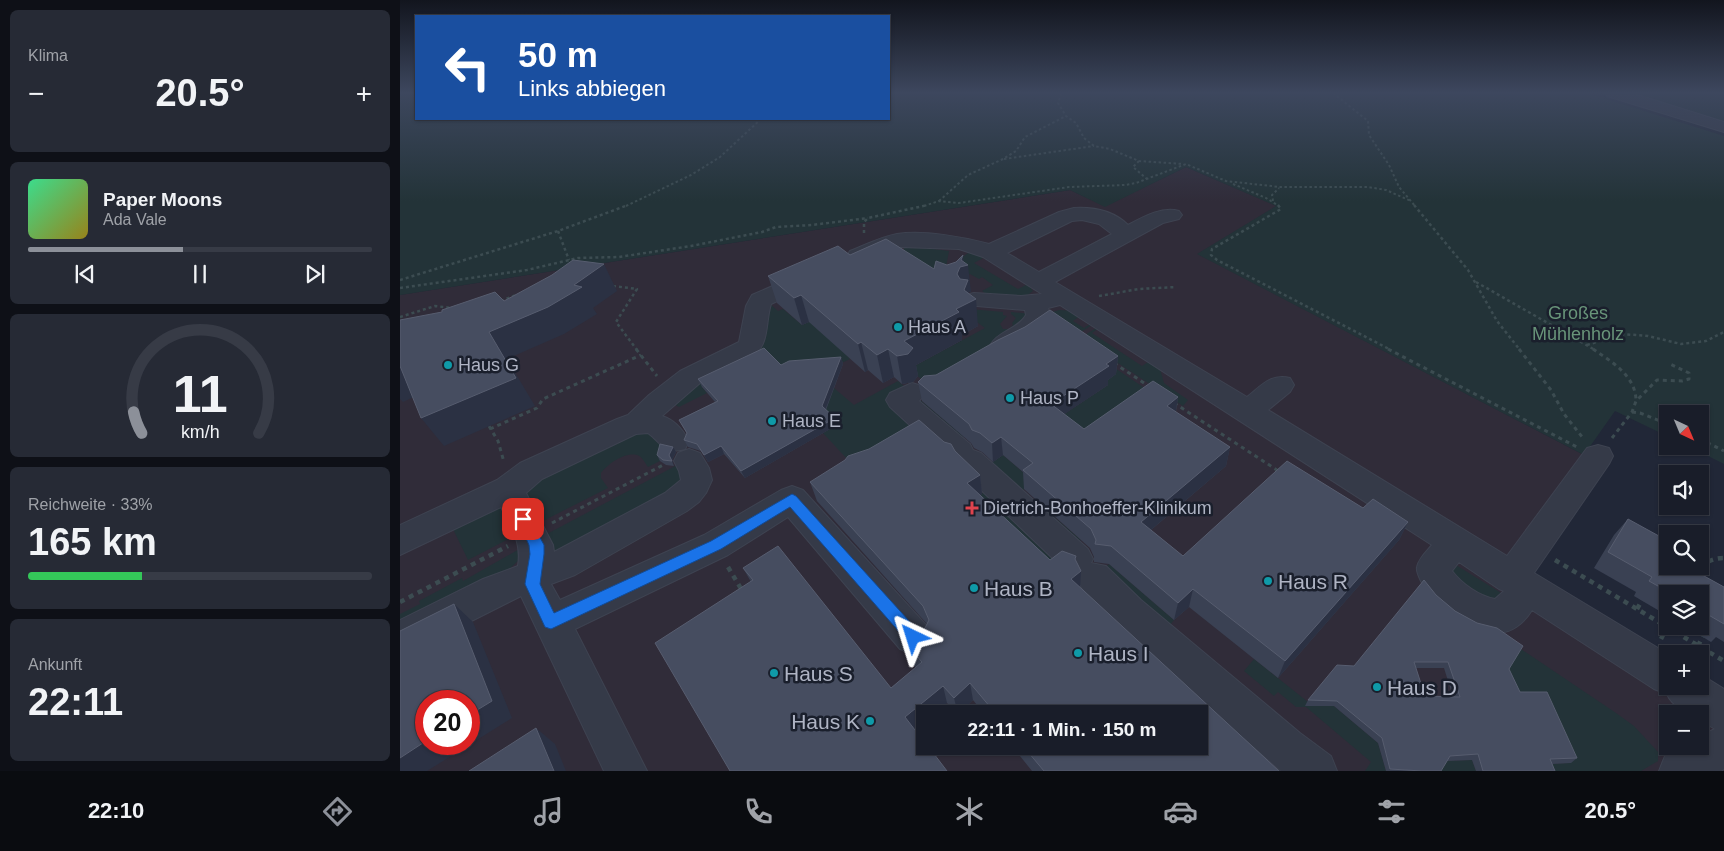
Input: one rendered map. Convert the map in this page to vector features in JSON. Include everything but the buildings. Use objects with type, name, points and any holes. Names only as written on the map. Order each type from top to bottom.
[{"type":"street","points":[[952,266],[954,258],[959,252],[983,249],[1075,214],[1098,216],[1121,229],[1124,236]]},
{"type":"street","points":[[1036,292],[1124,236],[1156,219],[1172,214]]},
{"type":"street","points":[[639,422],[659,402],[690,377],[751,345],[758,306],[761,300],[833,267],[897,241],[960,244],[983,249],[1036,292],[1038,313],[1036,319],[1026,330],[1010,341],[984,353]]},
{"type":"street","points":[[974,300],[1036,292],[1071,300],[1659,670]]},
{"type":"street","points":[[925,385],[900,400],[964,456],[1085,568],[1135,619],[1285,748],[1316,771]]},
{"type":"street","points":[[1248,411],[1280,385]]},
{"type":"street","points":[[400,540],[508,489],[531,471],[639,422],[658,424],[665,430],[697,472],[698,478],[695,485],[676,502],[563,564],[534,574],[452,611],[400,639]]},
{"type":"street","points":[[901,436],[925,422]]},
{"type":"street","points":[[1455,542],[1434,568],[1434,575],[1440,584],[1470,606],[1492,616],[1504,614],[1518,601],[1518,582],[1533,547],[1598,456]]},
{"type":"street","points":[[508,489],[536,545],[537,554],[533,584],[626,771]]},
{"type":"street","points":[[551,622],[716,545],[803,492],[913,637]]},
{"type":"street","points":[[1697,695],[1724,712]]},
{"type":"street","points":[[1680,771],[1724,746]]},
{"type":"path","points":[[400,280],[558,231],[622,208],[691,175],[720,157],[750,129]]},
{"type":"path","points":[[939,201],[968,175],[1016,151],[1025,137],[1041,129]]},
{"type":"path","points":[[1079,129],[1084,138],[1094,146]]},
{"type":"path","points":[[1369,129],[1369,135],[1389,165],[1399,187],[1468,270],[1497,321],[1551,390],[1564,414],[1598,456]]},
{"type":"path","points":[[1003,159],[1028,157],[1094,146],[1110,149],[1139,161],[1186,164],[1280,205],[1281,209],[1212,249],[1211,255],[1243,274],[1598,456]]},
{"type":"path","points":[[1139,161],[1133,167],[1147,179]]},
{"type":"path","points":[[400,288],[526,270],[569,260],[619,257],[691,246],[762,232],[776,227],[812,225],[868,218],[939,201],[959,203],[1069,187],[1125,185],[1186,164]]},
{"type":"path","points":[[1226,181],[1280,187],[1353,186],[1386,190],[1411,201]]},
{"type":"path","points":[[1273,202],[1272,195],[1280,187]]},
{"type":"path","points":[[1386,190],[1399,187]]},
{"type":"path","points":[[864,222],[868,218]]},
{"type":"path","points":[[558,231],[569,260]]},
{"type":"path","points":[[1475,281],[1587,345],[1612,362],[1628,377],[1636,390],[1636,401],[1632,412],[1598,456]]},
{"type":"path","points":[[606,286],[637,289],[634,298],[620,312],[616,322],[661,382]]},
{"type":"path","points":[[1071,300],[1139,289],[1176,287]]},
{"type":"path","points":[[500,302],[523,292]]},
{"type":"path","points":[[400,317],[435,306],[457,310]]},
{"type":"path","points":[[400,321],[405,321]]},
{"type":"path","points":[[1587,345],[1622,334],[1648,336],[1681,344],[1706,341],[1724,332]]},
{"type":"path","points":[[508,489],[508,478],[498,441],[490,428],[537,408],[543,399],[641,355]]},
{"type":"path","points":[[1106,359],[1155,391]]},
{"type":"path","points":[[1636,401],[1657,380],[1682,381],[1688,379],[1689,373],[1670,364]]},
{"type":"path","points":[[1171,402],[1277,471],[1285,473]]},
{"type":"path","points":[[1632,412],[1640,412],[1659,420]]},
{"type":"path","points":[[1709,444],[1724,451]]},
{"type":"path","points":[[1533,547],[1659,622]]},
{"type":"path","points":[[1690,584],[1701,564],[1715,558],[1724,558]]},
{"type":"path","points":[[1637,609],[1645,594]]},
{"type":"path","points":[[1681,635],[1696,645]]},
{"type":"path","points":[[1709,653],[1723,662]]},
{"type":"shaded area","name":"Dietrich-Bonhoeffer-Klinikum","points":[[1186,167],[1277,206],[1198,254],[1584,455],[1503,561],[1659,679],[1659,695],[1709,695],[1724,698],[1724,771],[400,771],[400,295],[1070,190],[1105,206]]},
{"type":"green space","name":"Großes Mühlenholz","points":[[400,129],[1702,129],[1724,136],[1724,464],[1706,455],[1709,455],[1709,405],[1659,405],[1659,432],[1615,411],[1584,455],[1197,254],[1276,206],[1186,167],[1105,207],[1070,190],[400,295]]},
{"type":"green space","points":[[904,245],[949,251],[943,283],[904,250]]},
{"type":"green space","points":[[968,253],[985,257],[974,263],[1018,289],[1028,284],[1033,291],[1025,297],[989,296],[982,291],[993,285],[982,277],[979,279],[970,274],[964,277],[960,259]]},
{"type":"green space","points":[[768,302],[778,311],[783,309],[802,325],[815,319],[850,359],[819,374],[702,387],[707,393],[679,407],[670,402],[696,382],[753,353]]},
{"type":"green space","points":[[954,305],[970,309],[1003,312],[1003,315],[1007,316],[1000,324],[1003,329],[1009,329],[1013,325],[1012,323],[1016,318],[1011,312],[1033,314],[939,394],[909,369],[985,328]]},
{"type":"green space","points":[[1059,310],[1077,311],[1083,314],[1073,321],[1084,328],[1095,321],[1097,322],[1076,335],[1046,314]]},
{"type":"green space","points":[[1101,325],[1092,333],[1142,366],[1154,358],[1159,365],[1164,383],[1188,400],[1183,406],[1080,338]]},
{"type":"green space","points":[[1106,362],[1146,389],[1083,447],[1051,423],[1108,385]]},
{"type":"green space","points":[[898,381],[964,437],[948,447],[848,460],[823,433],[837,425],[818,407],[829,400],[834,388],[854,405]]},
{"type":"green space","points":[[623,434],[649,434],[672,455],[648,467],[642,458],[637,455],[622,457],[601,473],[601,478],[608,488],[539,523],[523,495],[536,477]]},
{"type":"green space","points":[[1003,455],[1034,482],[1023,490],[1081,540],[1042,571],[970,502],[987,490],[971,476]]},
{"type":"green space","points":[[681,463],[686,485],[568,556],[553,552],[545,535]]},
{"type":"green space","points":[[499,503],[518,534],[468,560],[453,529],[400,555],[400,546]]},
{"type":"green space","points":[[523,547],[520,559],[505,573],[400,629],[400,614],[420,604],[419,601],[462,578],[463,581]]},
{"type":"green space","points":[[1451,562],[1506,596],[1487,609],[1446,565]]},
{"type":"green space","points":[[1109,564],[1174,620],[1170,625],[1101,572]]},
{"type":"green space","points":[[1466,612],[1634,726],[1658,752],[1658,761],[1641,771],[1547,771],[1544,764],[1571,763],[1515,698]]},
{"type":"green space","points":[[1254,659],[1313,706],[1328,701],[1378,743],[1386,771],[1365,771],[1371,762],[1306,707],[1296,707],[1278,692],[1274,696],[1244,671]]},
{"type":"green space","points":[[1472,760],[1476,771],[1439,771],[1445,761]]},
{"type":"place","name":"Haus A","points":[[898,327]]},
{"type":"place","name":"Haus G","points":[[448,365]]},
{"type":"place","name":"Haus P","points":[[1010,398]]},
{"type":"place","name":"Haus E","points":[[772,421]]},
{"type":"place","name":"Dietrich-Bonhoeffer-Klinikum","points":[[972,508]]},
{"type":"place","name":"Haus R","points":[[1268,581]]},
{"type":"place","name":"Haus B","points":[[974,588]]},
{"type":"place","name":"Haus I","points":[[1078,653]]},
{"type":"place","name":"Haus S","points":[[774,673]]},
{"type":"place","name":"Haus D","points":[[1377,687]]},
{"type":"place","name":"Haus K","points":[[870,721]]},
{"type":"route","points":[[523,519],[536,545],[537,554],[533,584],[551,622],[716,545],[792,499],[913,637]]}]
